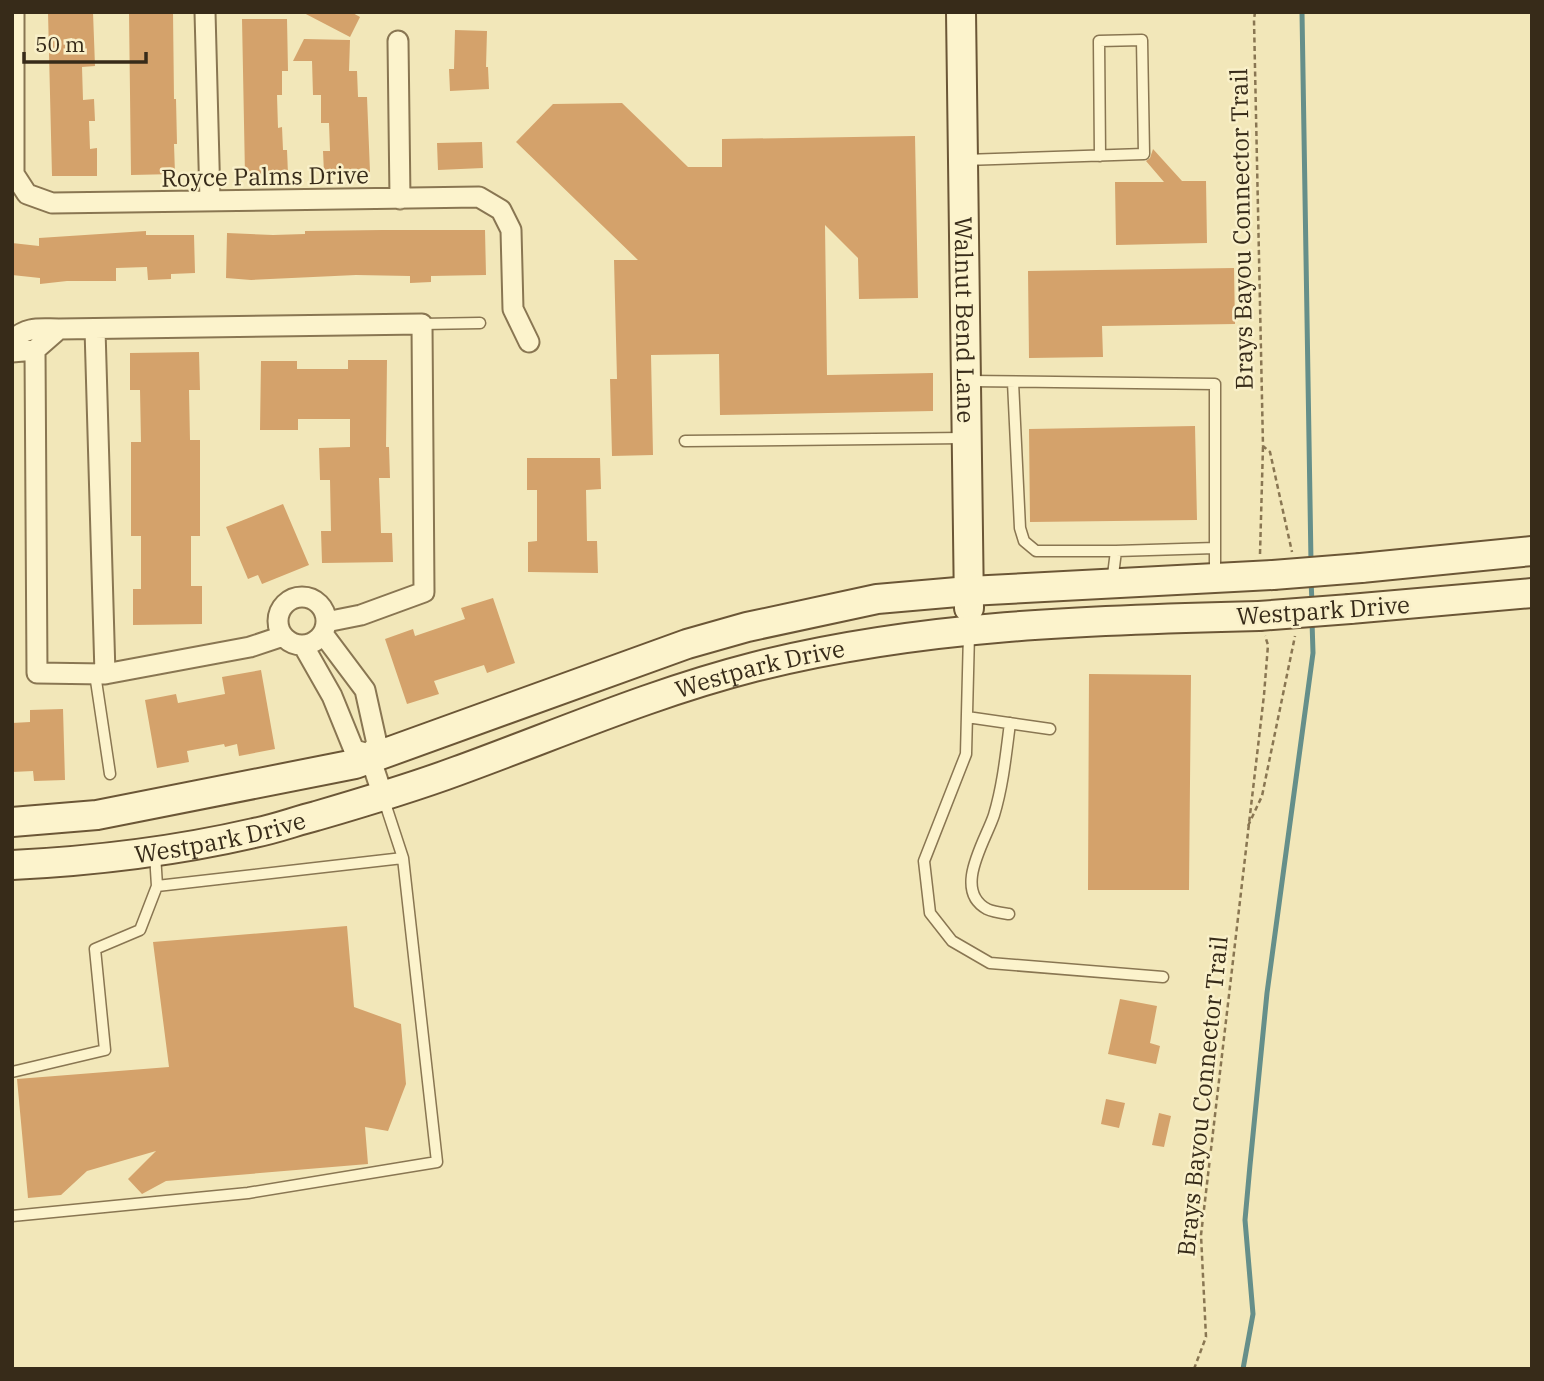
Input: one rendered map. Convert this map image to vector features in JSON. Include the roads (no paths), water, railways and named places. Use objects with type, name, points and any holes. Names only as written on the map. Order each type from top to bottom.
[{"type":"main road","name":"Walnut Bend Lane","points":[[961,12],[969,629]]},
{"type":"main road","name":"Westpark Drive","points":[[12,822],[97,815],[240,788],[370,757],[687,644],[747,627],[877,599],[969,590],[1215,578],[1275,569],[1361,568],[1532,551]]},
{"type":"main road","name":"Westpark Drive","points":[[12,865],[155,851],[256,833],[458,771],[670,690],[757,666],[881,642],[969,629],[1054,622],[1259,616],[1532,593]]},
{"type":"main road","points":[[747,627],[757,666]]},
{"type":"main road","points":[[561,689],[575,725]]},
{"type":"main road","points":[[97,815],[124,825],[155,851]]},
{"type":"street","name":"Royce Palms Drive","points":[[14,12],[14,174],[27,194],[52,203],[479,197],[501,210],[511,230],[513,309],[530,342]]},
{"type":"street","points":[[205,12],[210,201]]},
{"type":"street","points":[[398,41],[400,198]]},
{"type":"street","points":[[12,340],[22,331],[59,329],[422,324],[424,592],[325,628],[318,640],[303,645],[283,636],[279,629],[279,614],[288,600],[305,596],[320,604],[324,610],[325,628],[365,690],[377,744],[370,757],[383,796]]},
{"type":"street","points":[[12,352],[35,350],[59,329]]},
{"type":"street","points":[[95,329],[100,674]]},
{"type":"street","points":[[35,350],[37,673],[100,674],[250,647],[283,636]]},
{"type":"street","points":[[303,645],[332,696],[354,750],[370,757]]},
{"type":"lane","points":[[963,160],[1144,155],[1143,40],[1099,41],[1101,156]]},
{"type":"lane","points":[[422,324],[480,323]]},
{"type":"lane","points":[[967,381],[1214,384],[1215,578]]},
{"type":"lane","points":[[1013,382],[1020,528],[1024,541],[1036,551],[1215,548]]},
{"type":"lane","points":[[685,441],[968,438]]},
{"type":"lane","points":[[1112,583],[1115,551]]},
{"type":"lane","points":[[969,629],[966,754],[924,861],[930,913],[952,941],[990,963],[1163,976]]},
{"type":"lane","points":[[100,674],[110,775]]},
{"type":"lane","points":[[967,717],[1050,729]]},
{"type":"lane","points":[[1009,915],[987,909],[976,896],[972,885],[973,868],[993,816],[1003,776],[1010,723]]},
{"type":"lane","points":[[12,1216],[248,1193],[437,1162],[403,858],[383,796]]},
{"type":"lane","points":[[12,1072],[104,1050],[95,949],[140,930],[157,886],[155,851]]},
{"type":"lane","points":[[157,886],[403,858]]},
{"type":"waterway","points":[[1302,12],[1311,562]]},
{"type":"waterway","points":[[1311,579],[1312,604]]},
{"type":"waterway","points":[[1243,1369],[1253,1314],[1245,1220],[1250,1165],[1267,993],[1313,653],[1312,621]]}]
